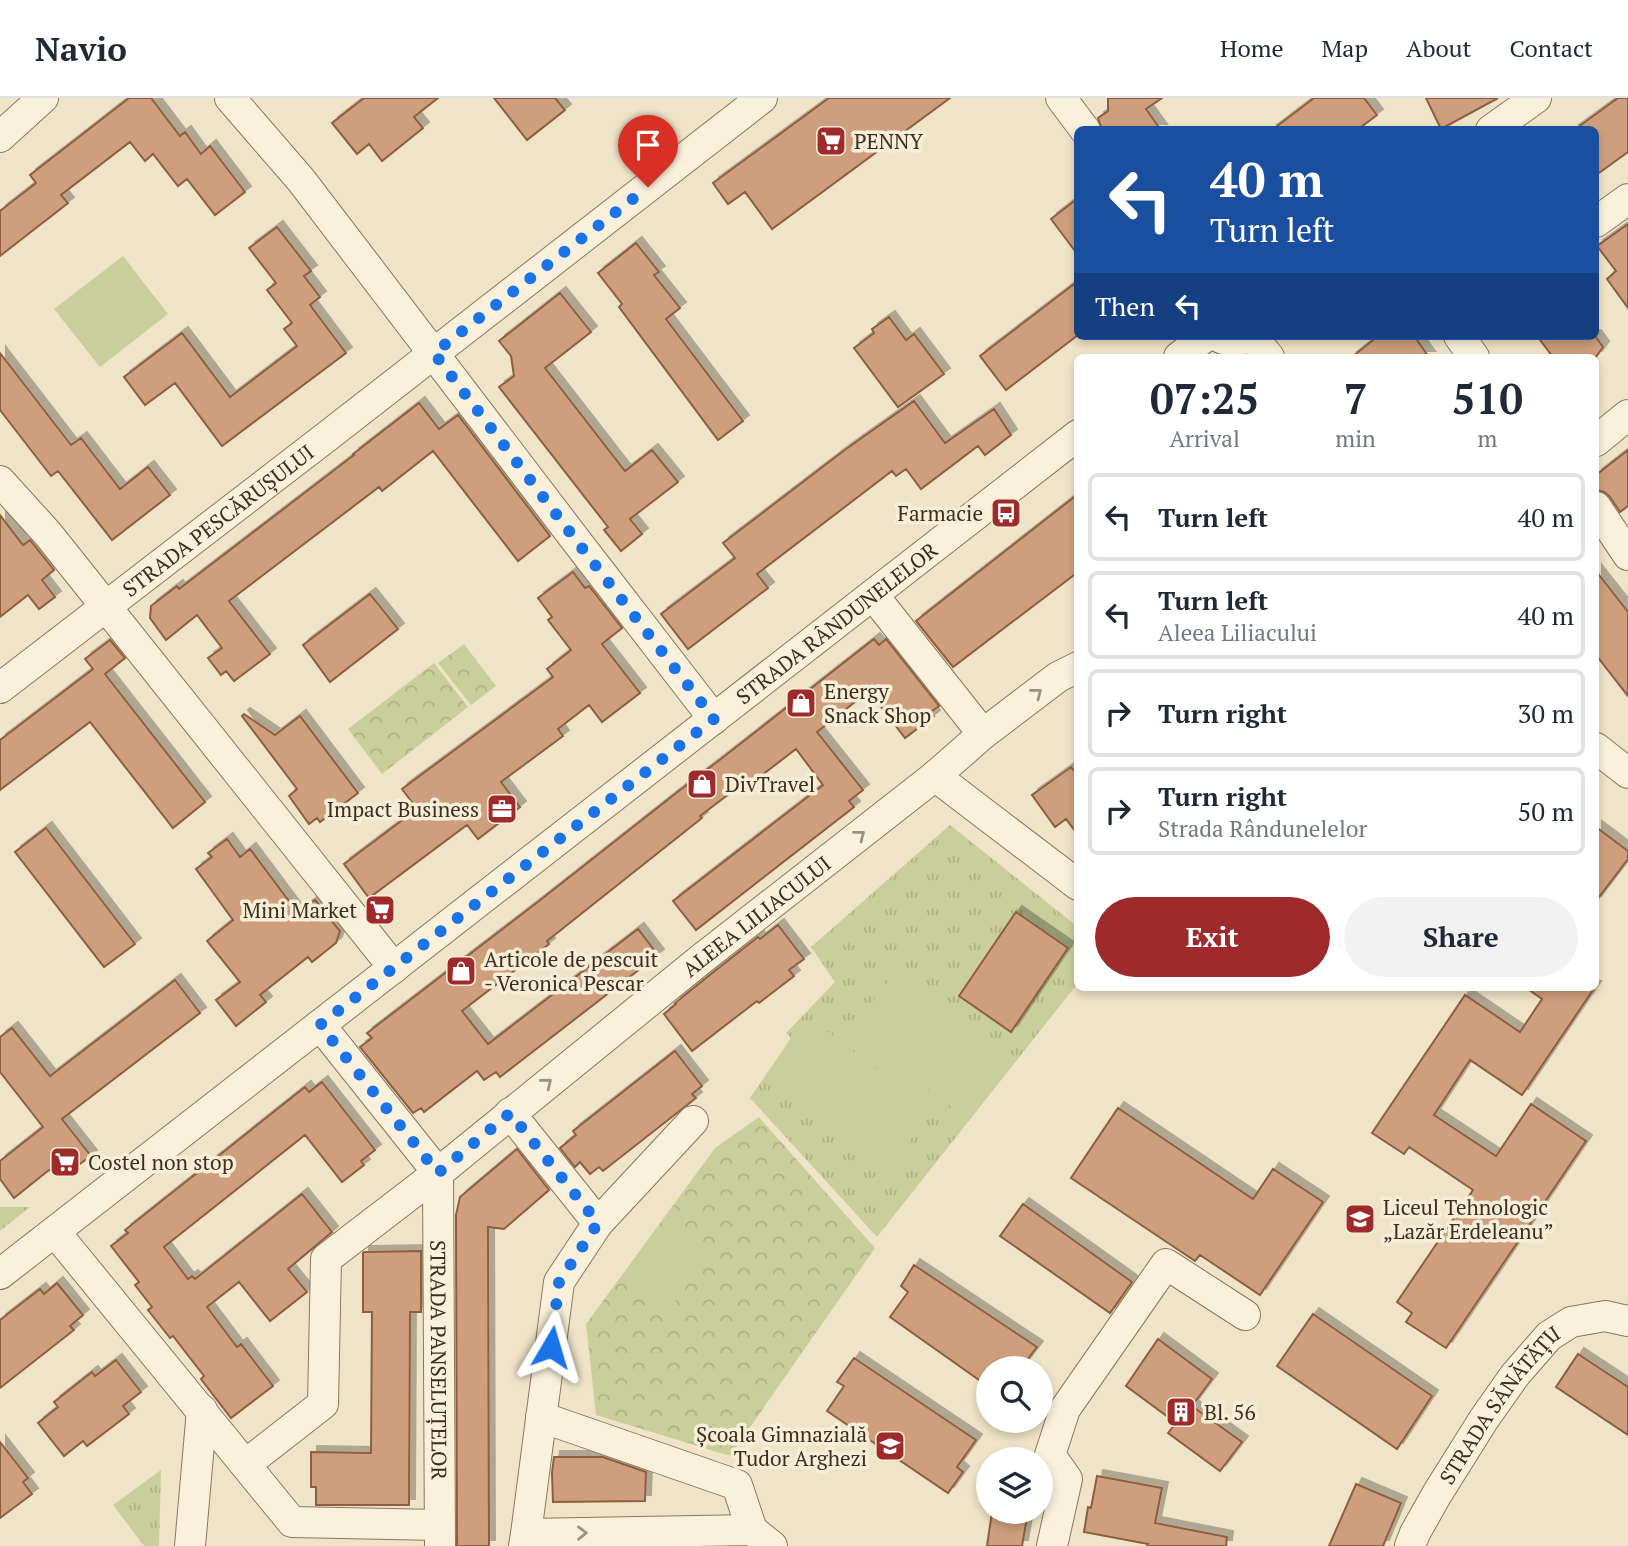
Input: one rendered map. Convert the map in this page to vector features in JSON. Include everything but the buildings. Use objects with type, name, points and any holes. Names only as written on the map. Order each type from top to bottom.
[{"type":"street","points":[[0,137],[43,98]]},
{"type":"street","points":[[230,98],[301,180],[714,719]]},
{"type":"street","name":"STRADA PESCĂRUȘULUI","points":[[0,688],[762,98]]},
{"type":"street","points":[[1061,98],[1082,126]]},
{"type":"street","points":[[1496,126],[1535,98]]},
{"type":"street","points":[[1599,220],[1628,199]]},
{"type":"street","points":[[1183,354],[1201,340]]},
{"type":"street","points":[[1254,340],[1266,354]]},
{"type":"street","points":[[1599,439],[1628,415]]},
{"type":"street","name":"STRADA RÂNDUNELELOR","points":[[0,1275],[1074,438]]},
{"type":"street","points":[[0,481],[48,534],[394,968]]},
{"type":"street","points":[[1599,512],[1628,555]]},
{"type":"street","points":[[873,595],[983,734]]},
{"type":"street","name":"ALEEA LILIACULUI","points":[[246,1464],[323,1405],[326,1259],[438,1173],[700,960],[935,776],[983,734],[1058,677],[1074,669]]},
{"type":"street","points":[[1599,750],[1628,773]]},
{"type":"street","points":[[935,776],[1074,882]]},
{"type":"street","points":[[320,1025],[438,1173]]},
{"type":"street","points":[[510,1113],[598,1223]]},
{"type":"street","points":[[541,1417],[737,1485],[762,1538],[525,1540],[541,1417],[559,1282],[598,1223],[693,1121]]},
{"type":"street","name":"STRADA PANSELUȚELOR","points":[[438,1173],[439,1536]]},
{"type":"street","points":[[55,1231],[292,1522],[439,1536]]},
{"type":"street","points":[[1052,1546],[1067,1479],[1050,1455],[1065,1409],[1166,1264],[1245,1315]]},
{"type":"street","name":"STRADA SĂNĂTĂȚII","points":[[1410,1546],[1437,1494],[1484,1419],[1515,1375],[1549,1336],[1571,1321],[1605,1316],[1628,1321]]},
{"type":"street","points":[[190,1546],[202,1410]]},
{"type":"green space","points":[[123,256],[168,314],[100,367],[54,309]]},
{"type":"green space","points":[[464,644],[496,686],[471,705],[438,663]]},
{"type":"green space","points":[[434,663],[468,707],[382,774],[348,729]]},
{"type":"green space","points":[[950,825],[1074,924],[1074,988],[877,1237],[750,1098],[791,1038],[786,1033],[835,982],[811,947]]},
{"type":"green space","points":[[897,970],[1012,1059],[966,1118],[851,1030]]},
{"type":"green space","points":[[812,1020],[932,1112],[885,1173],[765,1081]]},
{"type":"green space","points":[[759,1117],[875,1248],[730,1456],[596,1415],[586,1324],[715,1148]]},
{"type":"green space","points":[[0,1207],[30,1207],[0,1231]]},
{"type":"green space","points":[[670,1216],[714,1249],[667,1313],[622,1280]]},
{"type":"green space","points":[[161,1470],[159,1546],[144,1546],[113,1505]]},
{"type":"place","name":"PENNY","points":[[831,141]]},
{"type":"place","name":"Farmacie","points":[[1006,513]]},
{"type":"place","name":"Energy Snack Shop","points":[[801,703]]},
{"type":"place","name":"DivTravel","points":[[702,784]]},
{"type":"place","name":"Impact Business","points":[[502,809]]},
{"type":"place","name":"Mini Market","points":[[380,910]]},
{"type":"place","name":"Articole de pescuit - Veronica Pescar","points":[[461,971]]},
{"type":"place","name":"Costel non stop","points":[[65,1162]]},
{"type":"place","name":"Liceul Tehnologic „Lazăr Erdeleanu”","points":[[1360,1219]]},
{"type":"place","name":"Bl. 56","points":[[1181,1412]]},
{"type":"place","name":"Școala Gimnazială Tudor Arghezi","points":[[890,1446]]},
{"type":"route","points":[[551,1347],[559,1282],[598,1223],[510,1113],[438,1173],[320,1025],[714,719],[434,353],[648,187]]}]
